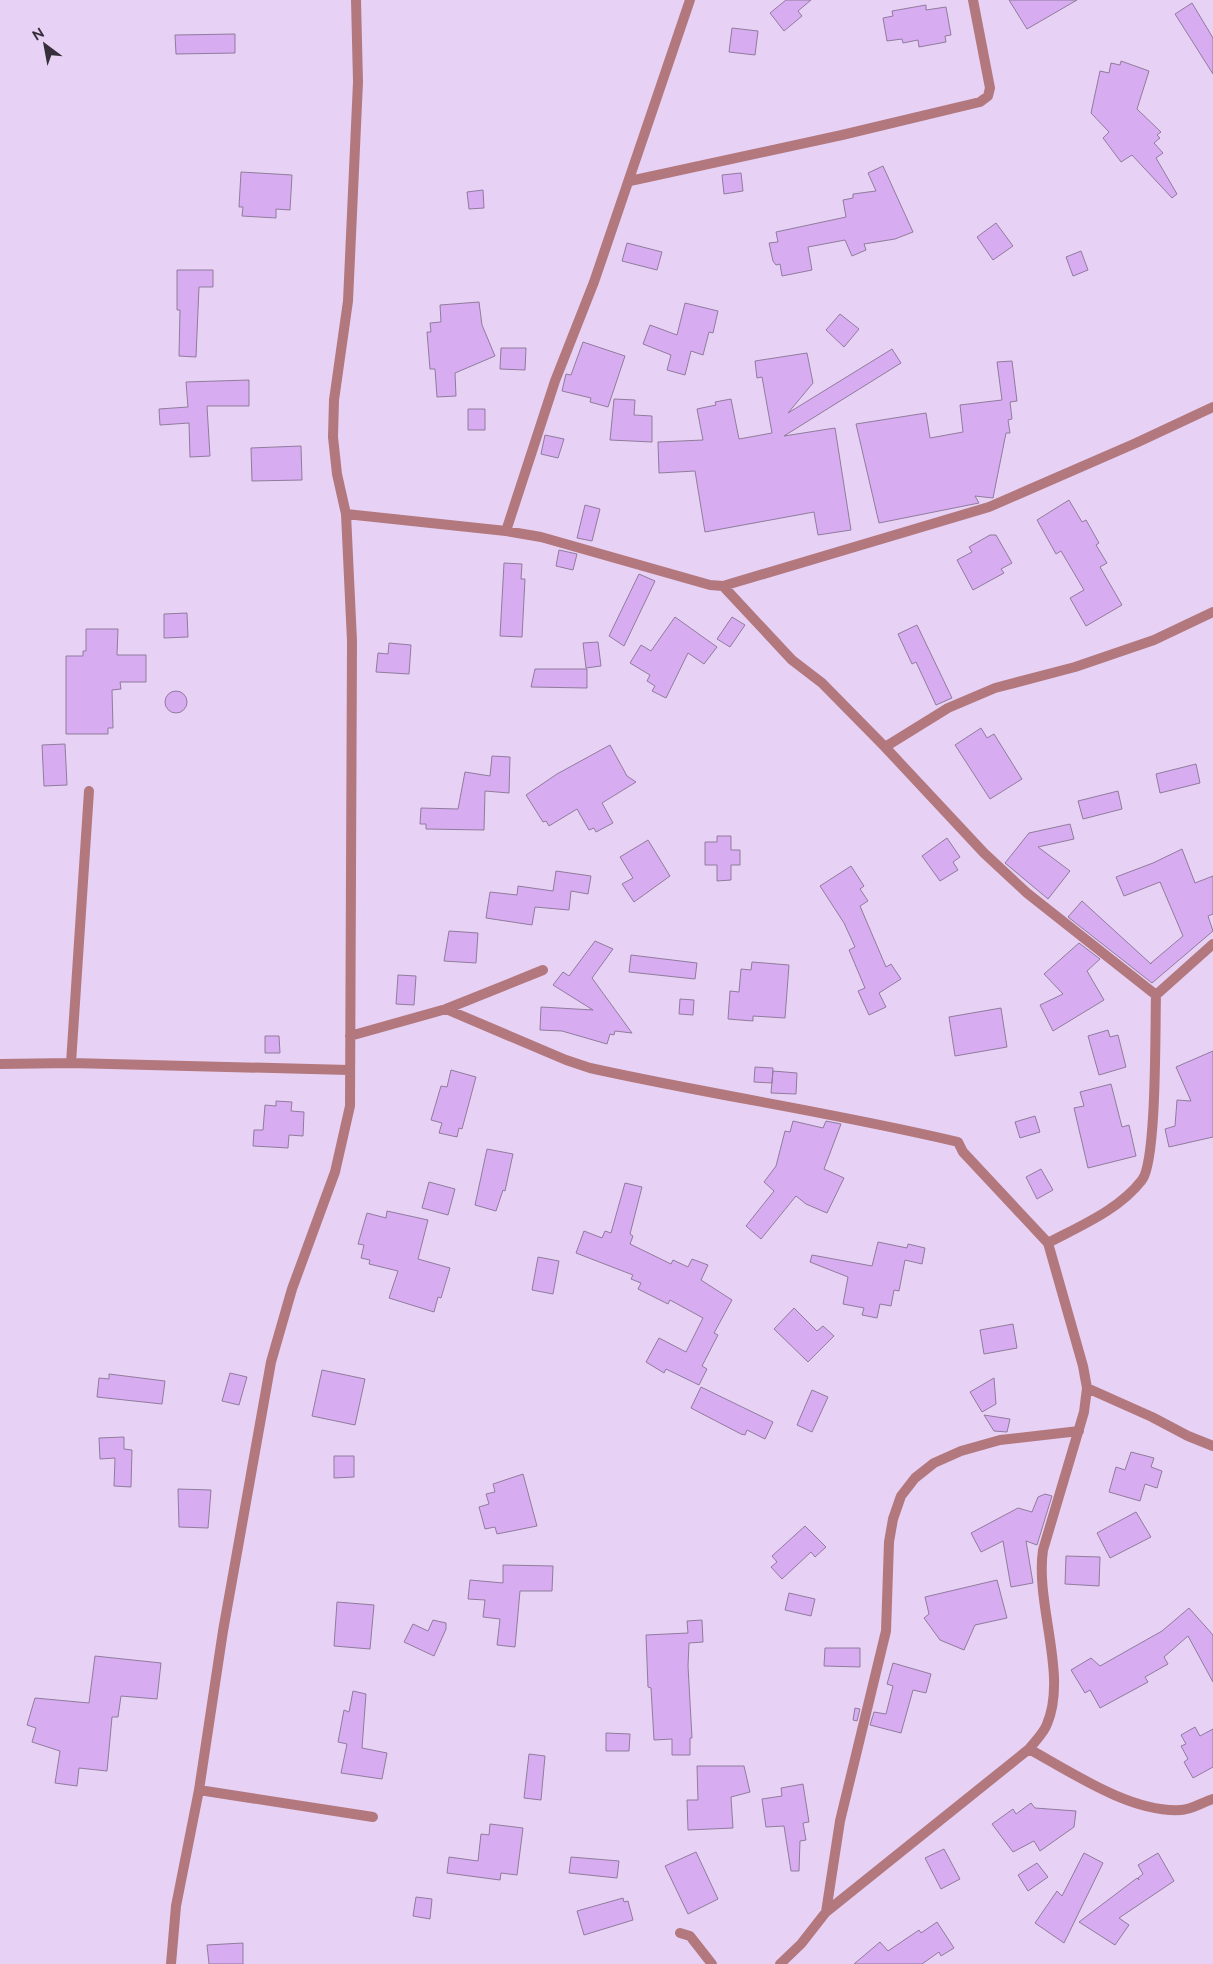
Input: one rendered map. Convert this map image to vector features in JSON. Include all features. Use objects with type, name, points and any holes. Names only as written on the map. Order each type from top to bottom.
[{"type":"street","points":[[171,1964],[176,1906],[198,1790],[223,1631],[269,1371],[292,1289],[335,1172],[350,1106],[352,641],[346,514],[337,474],[333,437],[334,400],[348,300],[358,82],[356,0]]},
{"type":"street","points":[[506,531],[555,381],[594,282],[630,181],[690,0]]},
{"type":"street","points":[[630,181],[842,135],[980,102],[988,96],[990,88],[973,0]]},
{"type":"street","points":[[346,514],[506,531],[541,537],[710,585],[723,586],[989,506],[1101,459],[1213,407]]},
{"type":"street","points":[[723,586],[792,660],[822,683],[885,747],[984,853],[1027,893],[1156,995]]},
{"type":"street","points":[[885,747],[948,708],[987,692],[1074,667],[1154,640],[1213,612]]},
{"type":"street","points":[[71,1063],[89,791]]},
{"type":"street","points":[[1048,1243],[1116,1205],[1144,1178],[1148,1162],[1153,1102],[1156,995],[1213,944]]},
{"type":"street","points":[[350,1036],[446,1009],[543,970]]},
{"type":"street","points":[[446,1009],[590,1068],[750,1102],[878,1123],[958,1142],[963,1152],[1048,1243],[1087,1388],[1084,1412],[1043,1550],[1040,1572],[1054,1683],[1052,1709],[1047,1727],[1029,1749],[826,1912],[801,1944],[780,1964]]},
{"type":"street","points":[[0,1064],[71,1063],[349,1070]]},
{"type":"street","points":[[1087,1388],[1213,1446]]},
{"type":"street","points":[[826,1912],[840,1821],[886,1631],[889,1542],[893,1519],[901,1496],[915,1478],[934,1463],[961,1452],[1000,1440],[1079,1431]]},
{"type":"street","points":[[1029,1749],[1110,1793],[1152,1806],[1182,1811],[1213,1799]]},
{"type":"street","points":[[198,1790],[373,1817]]},
{"type":"street","points":[[680,1933],[690,1936],[712,1964]]},
{"type":"building","points":[[786,0],[811,0],[798,11],[802,16],[784,31],[770,13]]},
{"type":"building","points":[[1009,0],[1077,0],[1027,29]]},
{"type":"building","points":[[1192,3],[1213,38],[1213,74],[1175,14]]},
{"type":"building","points":[[926,5],[926,10],[946,7],[951,35],[945,36],[946,42],[919,47],[918,40],[903,43],[902,39],[887,41],[883,18],[893,16],[892,11]]},
{"type":"building","points":[[732,28],[758,31],[755,55],[729,52]]},
{"type":"building","points":[[235,34],[235,53],[176,54],[175,35]]},
{"type":"building","points":[[1121,61],[1149,71],[1137,109],[1161,132],[1157,135],[1160,138],[1154,143],[1163,153],[1156,158],[1177,194],[1172,198],[1132,155],[1121,162],[1103,138],[1109,132],[1091,113],[1100,71],[1109,73],[1111,63],[1120,65]]},
{"type":"building","points":[[883,166],[913,232],[895,239],[864,244],[866,250],[852,256],[845,240],[808,247],[812,270],[782,276],[780,264],[776,265],[773,261],[769,243],[778,242],[776,232],[846,217],[843,200],[853,198],[853,194],[876,191],[868,173]]},
{"type":"building","points":[[241,172],[292,175],[290,210],[276,209],[276,218],[242,216],[243,207],[239,207]]},
{"type":"building","points":[[741,173],[743,191],[724,194],[722,175]]},
{"type":"building","points":[[483,190],[484,208],[469,209],[467,192]]},
{"type":"building","points":[[996,223],[1013,246],[993,260],[977,237]]},
{"type":"building","points":[[627,243],[662,252],[657,270],[622,261]]},
{"type":"building","points":[[1081,251],[1088,270],[1073,276],[1066,257]]},
{"type":"building","points":[[177,270],[213,270],[213,287],[199,287],[196,357],[179,356],[180,310],[177,310]]},
{"type":"building","points":[[479,302],[482,325],[495,356],[455,373],[456,396],[437,397],[435,369],[430,369],[427,332],[431,332],[430,323],[441,322],[440,305]]},
{"type":"building","points":[[685,303],[718,311],[713,333],[709,332],[703,355],[691,351],[685,375],[667,370],[671,355],[643,344],[650,325],[677,335]]},
{"type":"building","points":[[840,314],[859,329],[844,347],[826,330]]},
{"type":"building","points":[[583,342],[625,356],[608,407],[590,402],[591,398],[562,391],[566,374],[571,375]]},
{"type":"building","points":[[501,348],[526,348],[525,370],[500,369]]},
{"type":"building","points":[[892,349],[901,363],[784,436],[835,428],[851,530],[818,535],[814,512],[705,532],[695,471],[659,473],[658,442],[703,440],[697,409],[716,405],[715,402],[731,399],[739,439],[772,433],[762,377],[757,378],[755,361],[807,353],[813,383],[788,413]]},
{"type":"building","points":[[1012,361],[1017,401],[1010,402],[1012,419],[1008,420],[1010,433],[1006,433],[993,498],[975,496],[979,503],[879,523],[856,424],[926,413],[930,438],[963,432],[960,405],[1002,400],[997,362]]},
{"type":"building","points":[[249,380],[249,406],[207,406],[210,456],[190,457],[189,423],[160,425],[159,409],[188,407],[186,382]]},
{"type":"building","points":[[614,399],[635,400],[634,415],[652,416],[652,442],[610,440]]},
{"type":"building","points":[[468,409],[485,409],[485,430],[468,430]]},
{"type":"building","points":[[545,435],[564,439],[558,458],[541,454]]},
{"type":"building","points":[[301,446],[302,480],[252,481],[251,448]]},
{"type":"building","points":[[1069,500],[1082,522],[1086,520],[1099,543],[1096,545],[1107,563],[1100,567],[1122,605],[1086,626],[1070,598],[1084,590],[1061,551],[1056,554],[1037,520]]},
{"type":"building","points":[[585,505],[600,509],[592,541],[577,538]]},
{"type":"building","points":[[990,535],[996,535],[1012,563],[1001,569],[1004,573],[973,590],[957,560],[972,552],[969,547]]},
{"type":"building","points":[[559,550],[577,554],[573,570],[556,566]]},
{"type":"building","points":[[504,563],[522,564],[521,579],[525,579],[522,637],[500,636]]},
{"type":"building","points":[[639,574],[655,581],[624,646],[609,636]]},
{"type":"building","points":[[187,613],[188,637],[164,638],[164,614]]},
{"type":"building","points":[[675,617],[717,647],[704,664],[688,653],[666,698],[652,691],[655,686],[647,681],[650,675],[630,663],[641,645],[651,651]]},
{"type":"building","points":[[732,617],[745,625],[730,647],[717,639]]},
{"type":"building","points":[[917,625],[952,698],[936,705],[916,662],[912,664],[898,634]]},
{"type":"building","points":[[86,629],[118,629],[117,655],[146,655],[146,682],[120,682],[121,689],[112,690],[113,728],[108,728],[108,734],[66,734],[66,656],[83,656],[83,651],[86,651]]},
{"type":"building","points":[[598,642],[601,666],[586,668],[583,643]]},
{"type":"building","points":[[389,643],[411,645],[409,674],[376,672],[378,653],[388,654]]},
{"type":"building","points":[[535,669],[587,669],[587,688],[531,687]]},
{"type":"building","points":[[176,691],[184,694],[187,702],[184,710],[176,713],[168,710],[165,702],[168,694]]},
{"type":"building","points":[[981,728],[987,738],[994,734],[1022,779],[990,799],[955,745]]},
{"type":"building","points":[[65,744],[67,785],[44,786],[42,745]]},
{"type":"building","points":[[610,745],[627,776],[636,782],[602,803],[613,823],[596,832],[594,828],[589,830],[577,809],[549,826],[546,821],[543,822],[526,795],[557,774]]},
{"type":"building","points":[[492,756],[510,757],[509,793],[485,791],[484,830],[426,829],[426,824],[420,824],[421,808],[458,809],[465,772],[490,776]]},
{"type":"building","points":[[1196,764],[1200,783],[1160,793],[1156,774]]},
{"type":"building","points":[[1118,791],[1122,809],[1083,819],[1078,801]]},
{"type":"building","points":[[1070,824],[1074,839],[1038,847],[1070,871],[1048,899],[1005,863],[1029,833]]},
{"type":"building","points":[[717,836],[731,836],[731,850],[740,850],[740,865],[731,865],[731,880],[717,881],[717,865],[705,865],[705,842],[717,842]]},
{"type":"building","points":[[947,838],[960,857],[953,862],[958,870],[940,881],[922,856]]},
{"type":"building","points":[[648,840],[670,876],[634,902],[622,884],[633,878],[620,857]]},
{"type":"building","points":[[1182,849],[1195,883],[1213,876],[1213,914],[1208,916],[1213,931],[1152,983],[1068,917],[1082,901],[1151,964],[1183,936],[1160,882],[1124,896],[1116,877],[1153,863]]},
{"type":"building","points":[[851,866],[864,886],[860,889],[868,901],[860,906],[886,967],[891,964],[901,979],[879,993],[886,1007],[869,1015],[858,991],[865,988],[849,950],[855,947],[844,923],[820,886]]},
{"type":"building","points":[[556,871],[591,876],[588,894],[571,891],[569,910],[535,907],[532,925],[486,918],[490,892],[517,895],[518,886],[553,891]]},
{"type":"building","points":[[449,931],[478,933],[476,963],[444,961]]},
{"type":"building","points":[[595,941],[613,949],[592,978],[632,1033],[615,1031],[614,1035],[610,1034],[607,1044],[562,1031],[540,1030],[541,1007],[593,1010],[553,985],[563,972],[569,976]]},
{"type":"building","points":[[1079,943],[1100,959],[1087,971],[1104,1000],[1053,1031],[1040,1005],[1063,994],[1044,974]]},
{"type":"building","points":[[631,955],[697,963],[695,979],[629,972]]},
{"type":"building","points":[[752,962],[789,965],[785,1018],[753,1016],[753,1021],[728,1019],[730,991],[739,992],[741,969],[751,970]]},
{"type":"building","points":[[398,975],[416,976],[414,1005],[396,1004]]},
{"type":"building","points":[[680,999],[694,1000],[693,1015],[679,1014]]},
{"type":"building","points":[[1001,1008],[1007,1047],[955,1056],[949,1017]]},
{"type":"building","points":[[1108,1030],[1110,1037],[1118,1035],[1126,1067],[1099,1075],[1088,1036]]},
{"type":"building","points":[[265,1036],[279,1036],[280,1053],[265,1053]]},
{"type":"building","points":[[1213,1051],[1213,1137],[1169,1147],[1165,1129],[1175,1126],[1177,1100],[1191,1101],[1176,1067]]},
{"type":"building","points":[[755,1067],[773,1068],[772,1083],[754,1082]]},
{"type":"building","points":[[451,1070],[476,1077],[462,1129],[459,1128],[457,1137],[439,1133],[442,1123],[431,1120],[441,1086],[447,1087]]},
{"type":"building","points":[[773,1071],[797,1073],[796,1094],[771,1093]]},
{"type":"building","points":[[1111,1084],[1122,1127],[1129,1125],[1136,1156],[1088,1168],[1074,1108],[1084,1106],[1080,1092]]},
{"type":"building","points":[[276,1101],[292,1102],[291,1111],[304,1112],[303,1136],[289,1135],[288,1148],[253,1146],[254,1130],[263,1130],[265,1105],[276,1106]]},
{"type":"building","points":[[1035,1116],[1040,1132],[1020,1138],[1015,1122]]},
{"type":"building","points":[[793,1121],[823,1128],[826,1121],[841,1124],[824,1169],[844,1178],[827,1213],[806,1204],[796,1196],[761,1239],[746,1226],[774,1191],[764,1182],[776,1166],[785,1131],[790,1132]]},
{"type":"building","points":[[487,1149],[513,1154],[505,1191],[503,1190],[496,1211],[475,1205]]},
{"type":"building","points":[[1041,1169],[1053,1190],[1037,1199],[1026,1177]]},
{"type":"building","points":[[429,1182],[455,1189],[448,1215],[422,1208]]},
{"type":"building","points":[[625,1183],[642,1187],[630,1234],[633,1236],[630,1244],[671,1264],[673,1260],[688,1267],[692,1259],[708,1265],[701,1280],[732,1300],[714,1333],[718,1335],[702,1366],[707,1369],[699,1385],[666,1369],[664,1373],[646,1362],[659,1338],[686,1352],[703,1318],[670,1300],[668,1304],[638,1289],[641,1283],[631,1279],[633,1275],[576,1253],[584,1231],[602,1238],[605,1231],[611,1233]]},
{"type":"building","points":[[387,1211],[428,1220],[418,1259],[450,1268],[441,1298],[438,1297],[434,1312],[389,1298],[398,1271],[369,1264],[370,1260],[361,1258],[364,1245],[358,1244],[367,1213],[386,1218]]},
{"type":"building","points":[[878,1242],[907,1248],[908,1244],[925,1248],[922,1264],[905,1260],[899,1291],[894,1290],[891,1306],[880,1304],[877,1318],[862,1315],[864,1308],[843,1304],[848,1277],[810,1262],[812,1255],[872,1266]]},
{"type":"building","points":[[538,1257],[559,1261],[553,1294],[532,1290]]},
{"type":"building","points":[[794,1308],[817,1331],[823,1326],[834,1336],[808,1362],[774,1329]]},
{"type":"building","points":[[1013,1324],[1017,1348],[984,1354],[980,1330]]},
{"type":"building","points":[[322,1370],[365,1379],[355,1425],[312,1416]]},
{"type":"building","points":[[230,1373],[247,1377],[239,1405],[222,1401]]},
{"type":"building","points":[[109,1374],[165,1381],[162,1404],[97,1397],[99,1378],[109,1379]]},
{"type":"building","points":[[994,1378],[996,1404],[982,1412],[970,1392]]},
{"type":"building","points":[[701,1387],[773,1422],[765,1439],[747,1430],[745,1435],[741,1434],[691,1408]]},
{"type":"building","points":[[812,1390],[828,1397],[812,1432],[797,1425]]},
{"type":"building","points":[[984,1415],[1010,1419],[1007,1432],[994,1431]]},
{"type":"building","points":[[124,1437],[124,1449],[132,1450],[131,1487],[114,1486],[115,1458],[100,1459],[99,1438]]},
{"type":"building","points":[[1131,1452],[1154,1458],[1151,1467],[1162,1471],[1157,1488],[1145,1484],[1140,1501],[1109,1492],[1116,1467],[1125,1470]]},
{"type":"building","points":[[334,1456],[354,1456],[354,1477],[334,1478]]},
{"type":"building","points":[[523,1474],[537,1526],[497,1534],[495,1527],[485,1529],[479,1507],[489,1504],[486,1494],[495,1492],[493,1484]]},
{"type":"building","points":[[178,1489],[211,1490],[208,1528],[179,1527]]},
{"type":"building","points":[[1045,1494],[1052,1496],[1037,1545],[1026,1541],[1033,1583],[1011,1587],[1003,1541],[981,1552],[971,1533],[1018,1508],[1032,1512],[1038,1497]]},
{"type":"building","points":[[1136,1512],[1151,1537],[1110,1558],[1097,1533]]},
{"type":"building","points":[[805,1526],[826,1547],[815,1557],[811,1552],[782,1579],[771,1567],[777,1562],[772,1556]]},
{"type":"building","points":[[1066,1556],[1100,1557],[1099,1586],[1065,1584]]},
{"type":"building","points":[[503,1565],[553,1566],[552,1591],[520,1591],[515,1647],[497,1645],[500,1619],[483,1617],[485,1600],[468,1599],[470,1580],[503,1583]]},
{"type":"building","points":[[997,1580],[1007,1618],[975,1625],[964,1650],[940,1640],[924,1618],[929,1614],[925,1597]]},
{"type":"building","points":[[789,1593],[815,1599],[811,1616],[785,1610]]},
{"type":"building","points":[[337,1602],[374,1605],[370,1649],[334,1646]]},
{"type":"building","points":[[1189,1608],[1213,1635],[1213,1682],[1188,1636],[1164,1657],[1168,1664],[1145,1677],[1148,1682],[1100,1708],[1090,1690],[1085,1693],[1071,1670],[1091,1658],[1100,1666],[1162,1631]]},
{"type":"building","points":[[433,1620],[446,1623],[446,1629],[434,1656],[404,1642],[413,1624],[428,1631]]},
{"type":"building","points":[[702,1620],[703,1642],[689,1643],[688,1666],[692,1738],[690,1738],[690,1755],[672,1755],[672,1739],[654,1740],[651,1688],[648,1687],[646,1635],[688,1633],[687,1621]]},
{"type":"building","points":[[825,1648],[860,1648],[860,1667],[824,1666]]},
{"type":"building","points":[[95,1656],[161,1663],[157,1699],[121,1696],[118,1717],[112,1717],[107,1771],[79,1768],[77,1786],[55,1783],[60,1751],[32,1742],[36,1728],[27,1725],[35,1698],[89,1703]]},
{"type":"building","points":[[893,1663],[931,1674],[926,1693],[913,1690],[901,1733],[870,1725],[874,1712],[886,1714],[893,1686],[887,1684]]},
{"type":"building","points":[[353,1691],[366,1694],[362,1748],[387,1753],[382,1779],[341,1773],[347,1744],[338,1742],[344,1710],[349,1712]]},
{"type":"building","points":[[855,1708],[860,1709],[857,1721],[853,1720]]},
{"type":"building","points":[[1195,1727],[1200,1736],[1213,1729],[1213,1767],[1193,1778],[1184,1762],[1188,1759],[1181,1746],[1186,1744],[1181,1735]]},
{"type":"building","points":[[606,1733],[630,1734],[629,1751],[606,1751]]},
{"type":"building","points":[[529,1754],[545,1756],[541,1800],[524,1798]]},
{"type":"building","points":[[697,1766],[744,1766],[750,1792],[731,1797],[733,1828],[688,1830],[687,1800],[698,1800]]},
{"type":"building","points":[[803,1784],[809,1822],[803,1823],[806,1840],[800,1841],[799,1871],[791,1871],[784,1826],[766,1827],[762,1799],[782,1796],[781,1788]]},
{"type":"building","points":[[1031,1803],[1035,1808],[1076,1811],[1074,1827],[1040,1851],[1034,1841],[1013,1852],[992,1824],[1013,1809],[1016,1814]]},
{"type":"building","points":[[490,1824],[523,1828],[517,1875],[501,1873],[500,1880],[447,1873],[449,1857],[478,1861],[481,1834],[489,1835]]},
{"type":"building","points":[[944,1849],[960,1879],[941,1889],[925,1858]]},
{"type":"building","points":[[696,1852],[718,1899],[688,1914],[665,1866]]},
{"type":"building","points":[[1084,1853],[1103,1863],[1064,1943],[1035,1923],[1057,1891],[1062,1896]]},
{"type":"building","points":[[1158,1853],[1174,1881],[1119,1918],[1129,1925],[1115,1945],[1079,1922],[1137,1878],[1139,1880],[1138,1878],[1143,1874],[1138,1865]]},
{"type":"building","points":[[571,1857],[619,1861],[617,1878],[569,1873]]},
{"type":"building","points":[[1037,1863],[1048,1877],[1028,1891],[1018,1875]]},
{"type":"building","points":[[416,1897],[432,1899],[430,1919],[413,1916]]},
{"type":"building","points":[[623,1898],[624,1902],[628,1901],[633,1920],[584,1935],[577,1911]]},
{"type":"building","points":[[937,1922],[954,1948],[941,1956],[939,1952],[922,1964],[854,1964],[880,1942],[888,1951],[919,1930],[921,1933]]},
{"type":"building","points":[[243,1943],[243,1964],[209,1964],[207,1945]]}]
